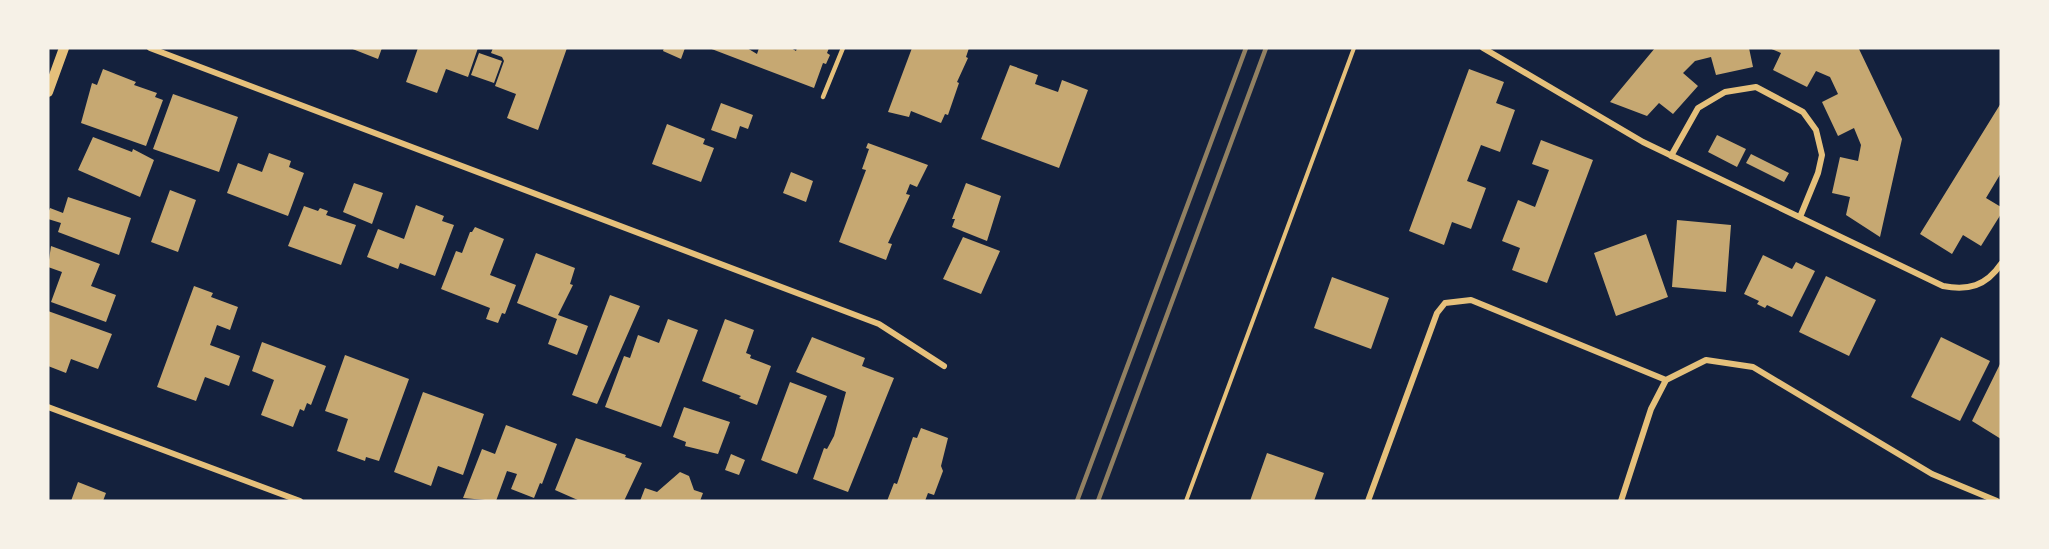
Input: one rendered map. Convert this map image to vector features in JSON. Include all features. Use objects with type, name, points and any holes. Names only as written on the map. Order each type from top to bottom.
[{"type":"street","points":[[48,92],[64,48]]},
{"type":"street","points":[[150,48],[879,324],[944,366]]},
{"type":"street","points":[[1483,48],[1643,142],[1943,286],[1963,290],[1993,276],[2001,264]]},
{"type":"street","points":[[1671,156],[1698,108],[1725,92],[1756,87],[1803,112],[1816,130],[1821,155],[1818,173],[1800,217]]},
{"type":"street","points":[[1368,501],[1437,313],[1445,303],[1472,300],[1666,381]]},
{"type":"street","points":[[1621,501],[1651,409],[1666,381],[1706,360],[1753,367],[1932,474],[1997,501]]},
{"type":"street","points":[[48,407],[300,501]]},
{"type":"lane","points":[[823,97],[843,48]]},
{"type":"path","points":[[1186,501],[1354,48]]},
{"type":"building","points":[[350,48],[382,48],[378,59]]},
{"type":"building","points":[[418,48],[478,48],[468,77],[446,69],[437,93],[406,82]]},
{"type":"building","points":[[493,48],[567,48],[538,130],[507,118],[516,94],[495,86],[504,61],[502,57],[491,53]]},
{"type":"building","points":[[664,48],[685,48],[681,59],[663,51]]},
{"type":"building","points":[[709,48],[747,48],[757,54],[759,48],[791,48],[796,51],[797,48],[829,48],[827,53],[830,55],[826,64],[823,63],[814,88]]},
{"type":"building","points":[[912,48],[969,48],[966,57],[968,58],[957,82],[959,83],[948,115],[945,114],[941,123],[911,111],[909,117],[888,112]]},
{"type":"building","points":[[1655,48],[1749,48],[1753,67],[1716,75],[1711,57],[1695,61],[1683,73],[1698,86],[1673,114],[1659,103],[1647,116],[1610,102]]},
{"type":"building","points":[[1769,48],[1859,49],[1902,139],[1880,237],[1846,215],[1850,197],[1832,193],[1840,157],[1858,161],[1861,145],[1854,128],[1838,136],[1822,102],[1838,94],[1830,77],[1816,71],[1807,87],[1773,70],[1781,53]]},
{"type":"building","points":[[479,53],[502,61],[494,83],[471,75]]},
{"type":"building","points":[[1010,65],[1038,75],[1035,84],[1058,92],[1062,80],[1088,90],[1059,168],[981,139]]},
{"type":"building","points":[[103,69],[136,82],[134,85],[157,93],[155,97],[163,100],[146,146],[81,123],[92,83],[97,85]]},
{"type":"building","points":[[1469,69],[1504,82],[1496,103],[1515,110],[1500,152],[1481,145],[1467,181],[1486,188],[1471,229],[1452,222],[1444,245],[1409,231]]},
{"type":"building","points":[[173,94],[238,117],[219,172],[153,149]]},
{"type":"building","points":[[721,103],[753,115],[748,129],[740,126],[736,139],[711,130]]},
{"type":"building","points":[[2001,103],[2001,173],[1986,198],[2001,207],[2001,214],[1981,246],[1963,235],[1952,254],[1920,234]]},
{"type":"building","points":[[667,124],[705,139],[703,144],[714,148],[701,182],[652,164]]},
{"type":"building","points":[[1717,135],[1746,149],[1737,167],[1708,152]]},
{"type":"building","points":[[93,137],[132,152],[133,149],[154,160],[140,197],[78,170]]},
{"type":"building","points":[[1541,140],[1593,160],[1547,283],[1512,270],[1520,248],[1502,241],[1518,200],[1535,207],[1549,170],[1532,164]]},
{"type":"building","points":[[868,143],[928,165],[917,187],[910,184],[906,194],[910,195],[888,243],[892,244],[886,260],[839,242],[866,170],[862,169],[869,149],[866,148]]},
{"type":"building","points":[[269,153],[291,161],[289,167],[304,173],[288,216],[227,193],[238,163],[262,172]]},
{"type":"building","points":[[1751,154],[1789,173],[1784,182],[1746,163]]},
{"type":"building","points":[[791,172],[813,181],[806,202],[783,193]]},
{"type":"building","points":[[354,183],[383,193],[372,224],[343,212]]},
{"type":"building","points":[[966,183],[1001,196],[987,241],[952,227],[955,219],[952,219]]},
{"type":"building","points":[[170,190],[196,200],[178,252],[151,242]]},
{"type":"building","points":[[68,197],[131,218],[119,255],[58,232],[61,223],[48,219],[48,213],[50,208],[63,213]]},
{"type":"building","points":[[416,205],[444,216],[442,221],[454,225],[435,276],[400,263],[398,269],[367,257],[378,229],[404,239]]},
{"type":"building","points":[[304,206],[318,211],[320,208],[328,211],[326,215],[356,225],[341,265],[288,246]]},
{"type":"building","points":[[1677,220],[1731,225],[1726,292],[1672,287]]},
{"type":"building","points":[[475,227],[504,239],[490,275],[516,285],[505,314],[502,313],[498,323],[486,319],[490,308],[441,289],[456,251],[462,253],[470,232]]},
{"type":"building","points":[[1646,234],[1668,297],[1616,316],[1594,253]]},
{"type":"building","points":[[963,237],[1000,251],[981,294],[943,279]]},
{"type":"building","points":[[51,246],[100,264],[91,286],[116,295],[106,322],[51,302],[62,272],[48,267]]},
{"type":"building","points":[[536,253],[575,268],[570,284],[573,285],[558,315],[588,326],[577,355],[548,344],[557,319],[517,303]]},
{"type":"building","points":[[1763,255],[1792,269],[1796,262],[1815,271],[1792,317],[1767,305],[1765,308],[1757,304],[1759,301],[1744,294]]},
{"type":"building","points":[[1826,276],[1876,300],[1849,356],[1799,332]]},
{"type":"building","points":[[1332,277],[1389,298],[1371,349],[1314,328]]},
{"type":"building","points":[[194,286],[213,293],[211,297],[238,307],[230,330],[217,325],[210,345],[240,356],[229,386],[205,377],[196,401],[157,387]]},
{"type":"building","points":[[610,295],[640,306],[597,404],[572,395]]},
{"type":"building","points":[[48,311],[112,334],[98,369],[71,359],[66,373],[48,366]]},
{"type":"building","points":[[668,319],[698,330],[661,427],[605,407],[624,356],[630,358],[638,335],[659,343]]},
{"type":"building","points":[[725,319],[754,330],[746,353],[751,355],[750,358],[771,366],[757,405],[739,398],[741,396],[702,381]]},
{"type":"building","points":[[812,337],[865,358],[862,366],[894,378],[848,492],[813,479],[824,448],[827,449],[834,436],[846,392],[796,372]]},
{"type":"building","points":[[1941,337],[1990,361],[1960,421],[1911,397]]},
{"type":"building","points":[[262,342],[326,366],[311,405],[307,403],[304,411],[300,409],[293,427],[261,415],[274,380],[252,371]]},
{"type":"building","points":[[345,355],[409,379],[379,461],[366,457],[365,461],[337,451],[348,419],[325,411]]},
{"type":"building","points":[[2001,362],[2001,439],[1972,421]]},
{"type":"building","points":[[790,382],[827,396],[797,474],[761,460]]},
{"type":"building","points":[[423,392],[484,414],[463,475],[438,466],[431,486],[394,472]]},
{"type":"building","points":[[684,407],[730,422],[718,454],[685,446],[686,442],[673,437]]},
{"type":"building","points":[[506,425],[557,444],[542,484],[540,483],[534,498],[511,489],[517,474],[507,471],[496,501],[463,498],[482,449],[495,454]]},
{"type":"building","points":[[921,428],[948,438],[941,466],[943,471],[934,495],[928,493],[925,501],[887,501],[894,483],[897,484],[913,437],[917,438]]},
{"type":"building","points":[[576,438],[626,455],[625,457],[642,463],[624,501],[580,501],[555,490]]},
{"type":"building","points":[[1267,453],[1324,473],[1314,501],[1250,501]]},
{"type":"building","points":[[731,454],[745,460],[739,475],[725,470]]},
{"type":"building","points":[[680,472],[689,476],[694,490],[703,493],[700,501],[640,501],[645,488],[657,492]]},
{"type":"building","points":[[78,482],[106,493],[103,501],[71,501]]},
{"type":"railway","points":[[1077,501],[1246,48]]},
{"type":"railway","points":[[1098,501],[1266,48]]}]
